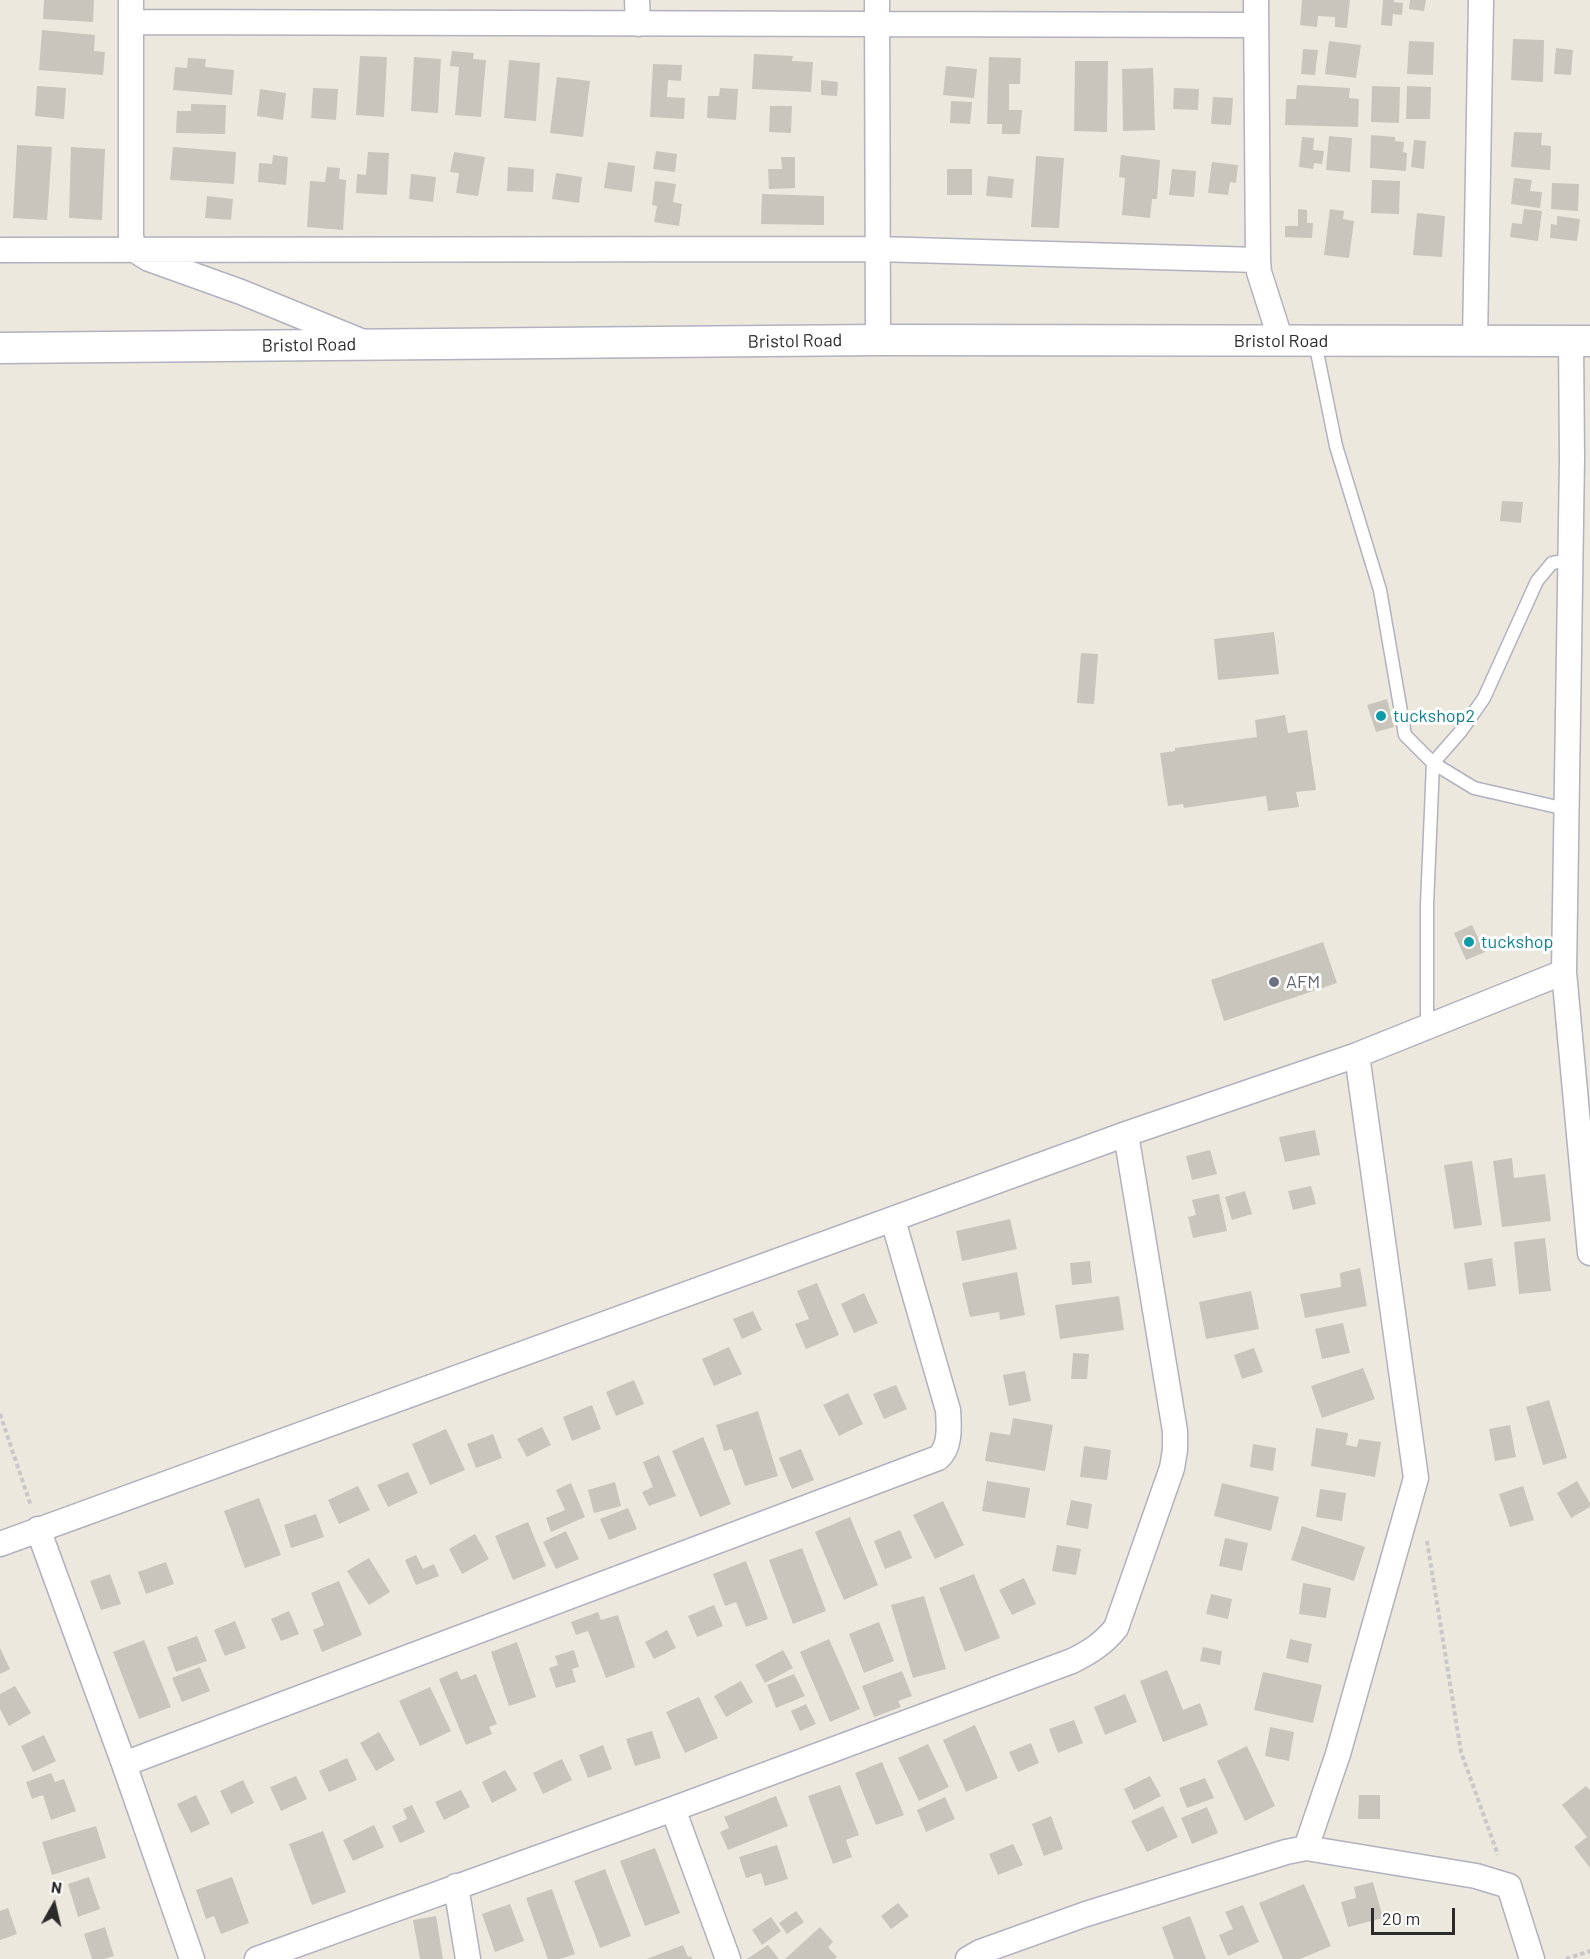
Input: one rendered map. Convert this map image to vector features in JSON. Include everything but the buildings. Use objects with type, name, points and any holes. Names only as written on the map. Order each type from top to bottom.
[{"type":"street","points":[[1256,0],[1258,260],[1259,272],[1281,341]]},
{"type":"street","points":[[1475,341],[1481,0]]},
{"type":"street","points":[[133,249],[131,11],[877,12],[1255,25]]},
{"type":"street","points":[[877,12],[879,340]]},
{"type":"street","points":[[0,249],[877,249],[1258,260]]},
{"type":"street","points":[[133,249],[149,259],[241,292],[370,345]]},
{"type":"street","name":"Bristol Road","points":[[0,348],[879,340],[1581,341]]},
{"type":"street","points":[[1581,341],[1581,458],[1570,560],[1564,972],[1590,1253]]},
{"type":"street","points":[[0,1544],[1126,1134],[1357,1055],[1564,972]]},
{"type":"street","points":[[1306,1848],[1338,1754],[1416,1478],[1357,1055]]},
{"type":"street","points":[[257,1959],[673,1809],[1072,1661],[1096,1649],[1116,1628],[1172,1468],[1175,1450],[1175,1431],[1126,1134]]},
{"type":"street","points":[[124,1764],[938,1458],[946,1443],[949,1424],[948,1410],[892,1220]]},
{"type":"street","points":[[38,1529],[192,1959]]},
{"type":"street","points":[[673,1809],[728,1959]]},
{"type":"street","points":[[968,1959],[980,1952],[1086,1914],[1286,1852],[1306,1848],[1476,1876],[1509,1886],[1532,1959]]},
{"type":"street","points":[[456,1886],[468,1959]]},
{"type":"lane","points":[[1315,341],[1336,446],[1380,590],[1405,735],[1433,763],[1474,788],[1566,809]]},
{"type":"lane","points":[[1427,1027],[1427,905],[1433,763],[1461,731],[1484,698],[1538,581],[1552,563],[1570,560]]},
{"type":"path","points":[[0,1414],[38,1529]]},
{"type":"path","points":[[1426,1535],[1461,1752],[1509,1886]]},
{"type":"path","points":[[1566,1959],[1590,1951]]},
{"type":"place","name":"tuckshop2","points":[[1381,716]]},
{"type":"place","name":"tuckshop","points":[[1469,942]]},
{"type":"place","name":"AFM","points":[[1274,982]]}]
